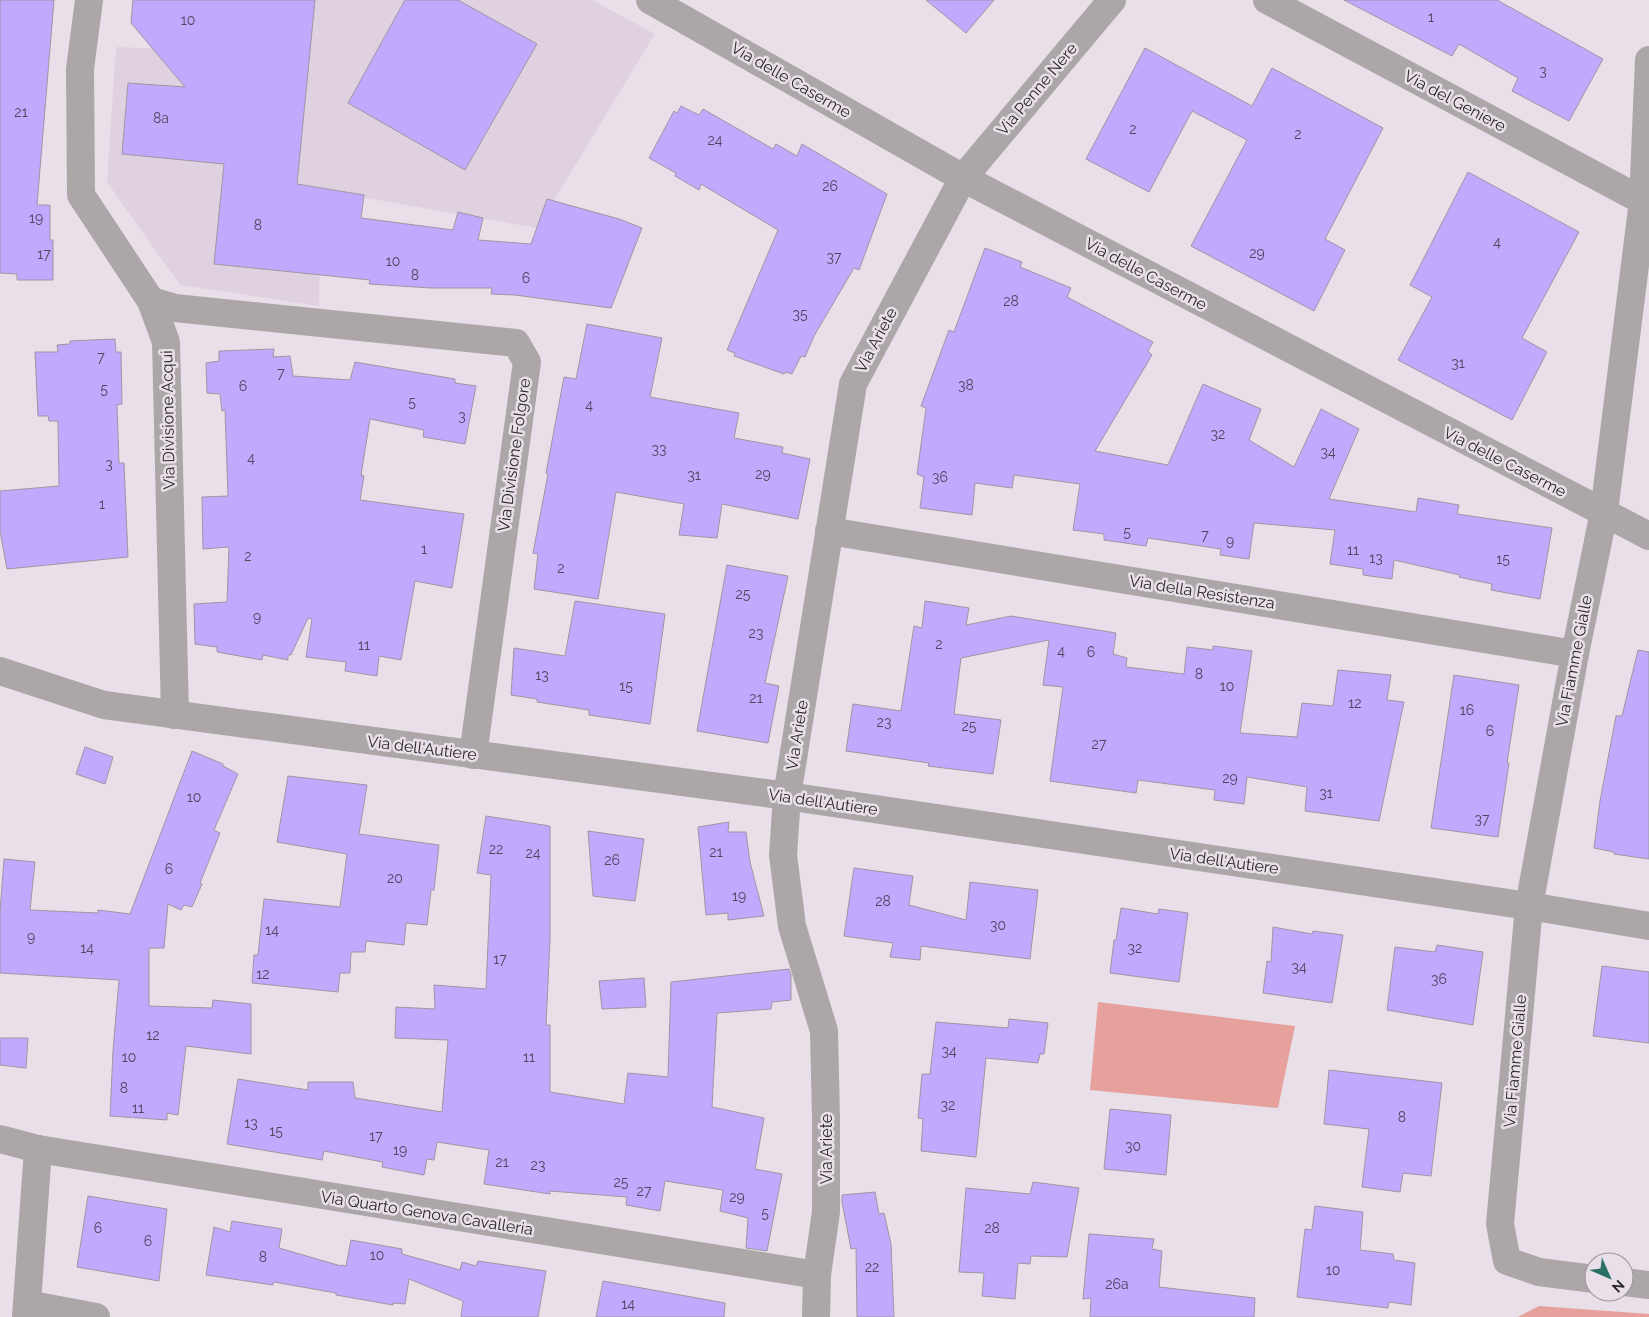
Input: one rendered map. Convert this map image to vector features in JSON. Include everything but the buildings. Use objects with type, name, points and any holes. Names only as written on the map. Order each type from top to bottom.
[{"type":"street","name":"Via Divisione Acqui","points":[[89,0],[80,69],[80,195],[151,301],[166,342],[175,715]]},
{"type":"street","name":"Via delle Caserme","points":[[650,0],[963,178],[1649,536]]},
{"type":"street","name":"Via Penne Nere","points":[[963,178],[1112,0]]},
{"type":"street","name":"Via del Geniere","points":[[1267,0],[1643,201]]},
{"type":"street","name":"Via Fiamme Gialle","points":[[1584,1278],[1539,1272],[1507,1261],[1500,1224],[1529,906],[1575,654],[1604,512],[1643,201],[1649,60]]},
{"type":"street","name":"Via Ariete","points":[[816,1317],[817,1275],[826,1212],[824,1031],[792,926],[783,854],[787,796],[852,384],[963,178]]},
{"type":"street","name":"Via Divisione Folgore","points":[[151,301],[175,308],[516,343],[527,362],[473,754]]},
{"type":"street","name":"Via della Resistenza","points":[[830,531],[1575,654]]},
{"type":"street","name":"Via dell'Autiere","points":[[0,670],[104,705],[787,796],[1529,906],[1649,926]]},
{"type":"street","name":"Via Quarto Genova Cavalleria","points":[[0,1139],[38,1149],[817,1275]]},
{"type":"street","points":[[38,1149],[26,1311],[96,1317]]},
{"type":"street","points":[[1634,1283],[1649,1285]]},
{"type":"shaded area","points":[[306,0],[592,0],[655,34],[537,228],[321,190],[319,306],[180,285],[107,182],[116,47],[278,53]]},
{"type":"shaded area","points":[[1098,1002],[1295,1026],[1278,1108],[1090,1090]]},
{"type":"shaded area","points":[[1539,1306],[1649,1314],[1649,1317],[1518,1317]]}]
